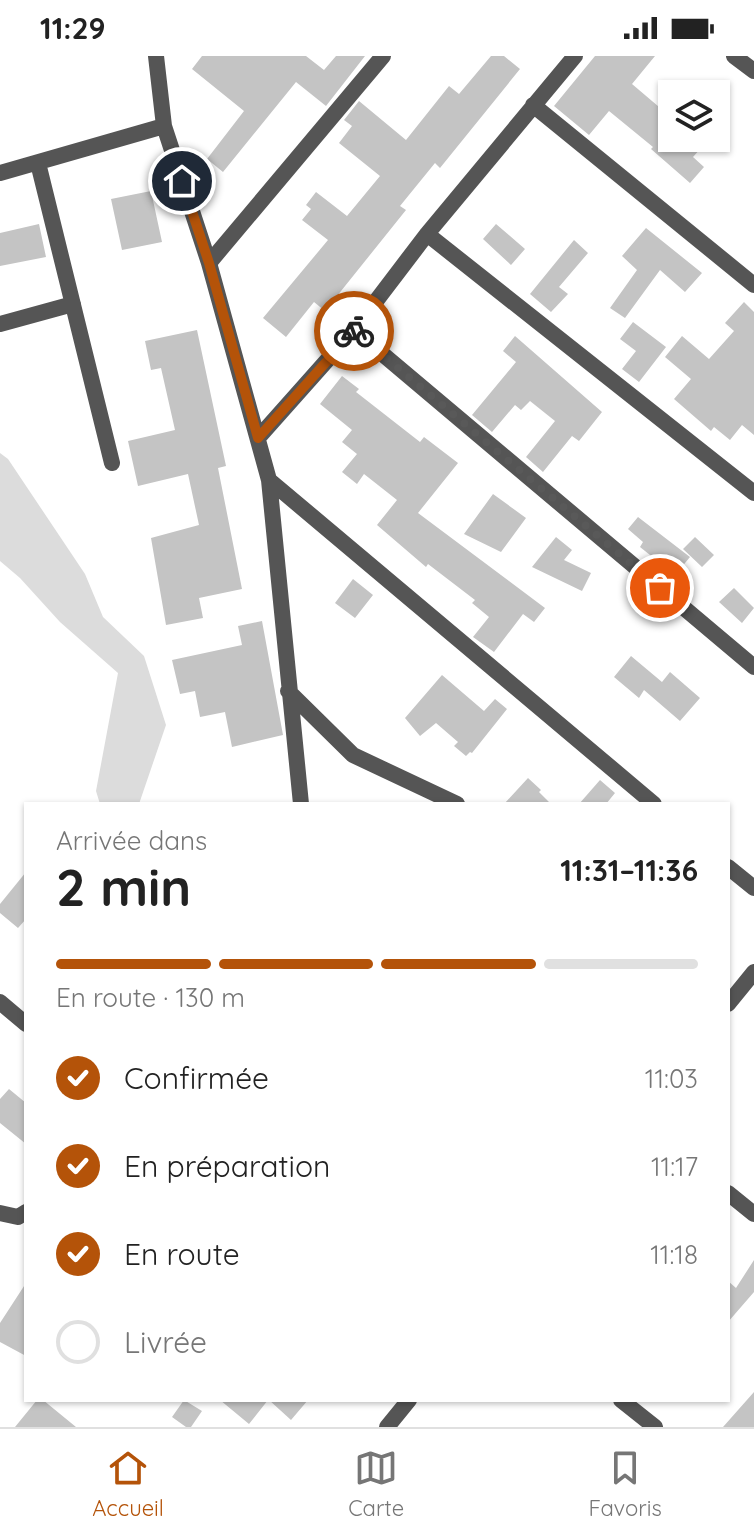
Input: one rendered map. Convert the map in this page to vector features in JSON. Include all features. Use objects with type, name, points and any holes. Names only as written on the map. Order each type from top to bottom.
[{"type":"street","points":[[156,56],[164,126],[209,263],[269,480],[301,802]]},
{"type":"street","points":[[209,263],[383,56]]},
{"type":"street","points":[[258,438],[354,330],[427,234],[575,56]]},
{"type":"street","points":[[734,56],[754,71]]},
{"type":"street","points":[[533,105],[754,285]]},
{"type":"street","points":[[0,173],[164,126]]},
{"type":"street","points":[[38,163],[112,463]]},
{"type":"street","points":[[427,234],[754,493]]},
{"type":"street","points":[[0,324],[73,304]]},
{"type":"street","points":[[354,330],[754,667]]},
{"type":"street","points":[[269,480],[652,802]]},
{"type":"street","points":[[288,691],[353,755],[453,802]]},
{"type":"street","points":[[730,869],[754,888]]},
{"type":"street","points":[[730,1002],[754,972]]},
{"type":"street","points":[[0,1002],[24,1022]]},
{"type":"street","points":[[730,1195],[754,1214]]},
{"type":"street","points":[[0,1213],[18,1217],[24,1213]]},
{"type":"street","points":[[387,1427],[407,1402]]},
{"type":"street","points":[[623,1402],[650,1425]]},
{"type":"shaded area","points":[[0,453],[8,459],[85,574],[103,617],[144,656],[166,725],[140,802],[99,802],[96,791],[118,673],[60,622],[0,561]]},
{"type":"building","points":[[202,56],[306,56],[324,70],[336,56],[365,56],[326,106],[296,82],[223,172],[207,159],[244,111],[192,69]]},
{"type":"building","points":[[491,56],[504,56],[520,69],[440,168],[435,163],[400,206],[406,210],[325,311],[314,302],[286,337],[263,318],[328,240],[302,220],[311,209],[306,205],[316,192],[347,216],[380,176],[339,143],[352,126],[344,120],[359,101],[406,140],[449,86],[459,94]]},
{"type":"building","points":[[595,56],[655,56],[632,84],[658,106],[658,152],[697,152],[693,157],[704,167],[690,183],[609,111],[589,135],[554,106]]},
{"type":"building","points":[[151,191],[162,242],[122,250],[111,199]]},
{"type":"building","points":[[39,224],[46,257],[0,266],[0,233]]},
{"type":"building","points":[[496,224],[525,249],[511,265],[483,239]]},
{"type":"building","points":[[646,228],[702,273],[685,292],[660,270],[625,318],[610,308],[637,270],[622,256]]},
{"type":"building","points":[[574,240],[588,253],[559,287],[568,294],[551,312],[530,294]]},
{"type":"building","points":[[744,302],[754,312],[754,435],[742,425],[730,440],[714,427],[711,431],[674,399],[691,379],[665,357],[682,336],[709,359],[734,331],[725,323]]},
{"type":"building","points":[[633,322],[666,347],[639,382],[622,369],[636,351],[620,339]]},
{"type":"building","points":[[197,330],[226,466],[218,468],[242,589],[199,598],[203,618],[166,625],[151,538],[199,525],[188,474],[138,486],[128,441],[175,430],[161,368],[151,370],[145,341]]},
{"type":"building","points":[[515,336],[602,412],[579,441],[572,436],[543,472],[526,457],[555,421],[530,401],[521,410],[515,405],[492,432],[472,415],[516,362],[503,351]]},
{"type":"building","points":[[342,376],[359,389],[356,392],[420,442],[424,437],[458,463],[418,513],[545,608],[534,622],[523,614],[494,652],[473,637],[489,617],[472,603],[475,600],[428,564],[426,567],[377,525],[397,500],[364,474],[357,484],[342,472],[357,454],[342,442],[352,430],[320,404]]},
{"type":"building","points":[[493,494],[526,518],[501,552],[464,534]]},
{"type":"building","points":[[638,517],[690,557],[675,575],[640,547],[643,542],[628,529]]},
{"type":"building","points":[[556,537],[572,550],[564,560],[591,573],[582,591],[532,567]]},
{"type":"building","points":[[695,537],[714,555],[702,567],[683,549]]},
{"type":"building","points":[[353,579],[373,595],[355,618],[335,603]]},
{"type":"building","points":[[734,588],[754,608],[742,623],[719,602]]},
{"type":"building","points":[[262,621],[283,735],[232,747],[225,712],[200,717],[195,691],[180,694],[172,660],[242,645],[238,626]]},
{"type":"building","points":[[631,656],[662,682],[670,672],[700,698],[680,721],[644,690],[639,698],[614,677]]},
{"type":"building","points":[[442,675],[484,711],[495,699],[507,709],[472,753],[466,756],[454,746],[458,742],[436,723],[420,736],[405,718]]},
{"type":"building","points":[[528,778],[549,802],[506,802]]},
{"type":"building","points":[[600,780],[615,793],[608,802],[581,802]]},
{"type":"building","points":[[24,874],[24,921],[18,928],[0,913],[0,904]]},
{"type":"building","points":[[9,1089],[24,1101],[24,1142],[0,1123],[0,1099]]},
{"type":"building","points":[[754,1260],[754,1292],[730,1320],[730,1283],[736,1288]]},
{"type":"building","points":[[24,1286],[24,1355],[0,1342],[0,1323]]},
{"type":"building","points":[[754,1392],[754,1427],[723,1427]]},
{"type":"building","points":[[35,1402],[45,1402],[76,1427],[15,1427]]},
{"type":"building","points":[[183,1402],[202,1411],[191,1427],[172,1417]]},
{"type":"building","points":[[222,1402],[266,1402],[249,1424]]},
{"type":"building","points":[[271,1402],[306,1402],[291,1420]]},
{"type":"way so far","points":[[354,331],[660,588]]},
{"type":"route","points":[[182,181],[209,263],[258,438],[354,331]]}]
